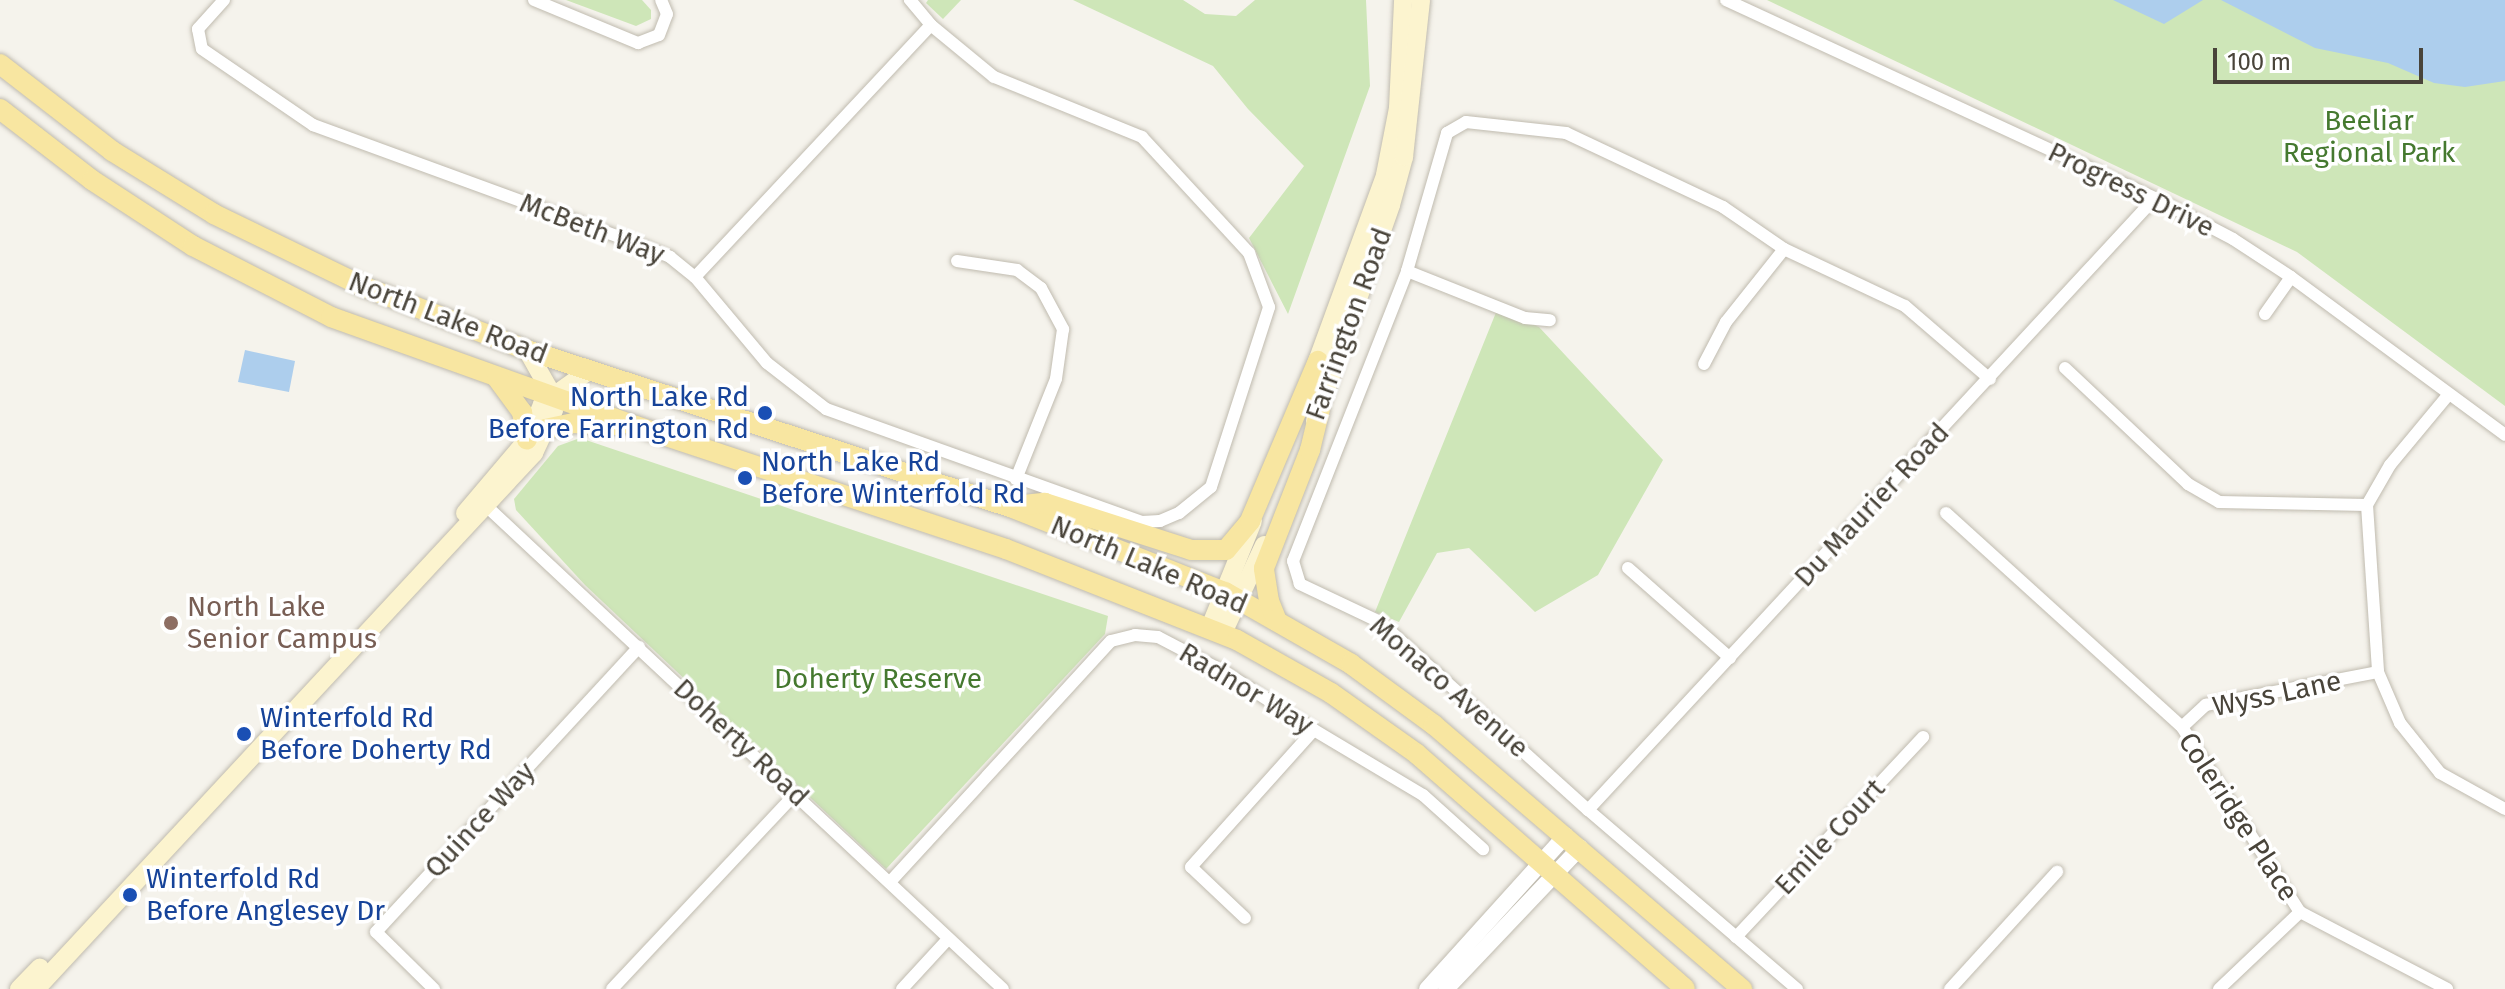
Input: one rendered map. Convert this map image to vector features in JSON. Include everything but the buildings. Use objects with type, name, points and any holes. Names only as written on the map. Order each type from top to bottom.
[{"type":"main road","name":"Farrington Road","points":[[1232,597],[1385,175],[1398,108],[1403,0]]},
{"type":"main road","name":"Farrington Road","points":[[1216,630],[1320,409],[1391,205],[1404,157],[1421,0]]},
{"type":"main road","name":"North Lake Road","points":[[0,64],[112,151],[214,214],[375,292],[527,350],[1010,507],[1232,597],[1377,682],[1573,842],[1742,989]]},
{"type":"main road","name":"North Lake Road","points":[[0,109],[92,180],[193,246],[331,317],[636,426],[1006,549],[1216,630],[1331,693],[1417,754],[1685,989]]},
{"type":"main road","points":[[527,350],[553,396]]},
{"type":"main road","points":[[1010,507],[1045,503],[1191,550],[1226,550],[1236,543],[1250,521],[1318,361]]},
{"type":"main road","points":[[36,989],[483,503],[536,434],[542,404],[590,370]]},
{"type":"main road","points":[[497,378],[536,434]]},
{"type":"main road","points":[[1277,621],[1269,601],[1264,568],[1310,450],[1320,409]]},
{"type":"main road","points":[[536,434],[573,423],[636,426]]},
{"type":"main road","points":[[19,989],[483,503]]},
{"type":"street","name":"McBeth Way","points":[[224,0],[198,29],[202,49],[313,125],[636,243],[670,257],[695,277],[931,25]]},
{"type":"street","points":[[534,0],[638,43],[659,35],[667,14],[661,0]]},
{"type":"street","points":[[695,277],[767,363],[826,409],[1142,522],[1160,521],[1179,513],[1211,487],[1219,470],[1269,307],[1249,253],[1142,137],[994,77],[931,25],[910,0]]},
{"type":"street","name":"Progress Drive","points":[[1726,0],[2155,198],[2233,239],[2291,277],[2505,435]]},
{"type":"street","name":"Monaco Avenue","points":[[1797,989],[1588,810],[1380,622],[1300,584],[1293,561],[1407,271],[1447,133],[1466,122],[1566,133],[1723,207],[1784,249],[1905,306],[1990,379]]},
{"type":"street","name":"Du Maurier Road","points":[[1588,810],[2155,198]]},
{"type":"street","points":[[1704,364],[1726,322],[1784,249]]},
{"type":"street","points":[[957,261],[1017,270],[1041,288],[1063,329],[1056,379],[1016,479]]},
{"type":"street","points":[[1407,271],[1525,318],[1550,320]]},
{"type":"street","points":[[2265,314],[2291,277]]},
{"type":"street","points":[[2065,368],[2097,394],[2188,484],[2219,502],[2367,505]]},
{"type":"street","points":[[2449,394],[2390,465],[2367,505],[2378,672],[2400,723],[2440,773],[2505,809]]},
{"type":"street","name":"Doherty Road","points":[[483,503],[1003,989]]},
{"type":"street","name":"Coleridge Place","points":[[1946,513],[2182,727],[2300,912],[2447,989]]},
{"type":"street","points":[[1628,568],[1730,658]]},
{"type":"street","name":"Radnor Way","points":[[890,882],[1111,641],[1135,635],[1158,637],[1225,672],[1423,795],[1483,849]]},
{"type":"street","name":"Quince Way","points":[[434,989],[376,932],[639,647]]},
{"type":"street","name":"Wyss Lane","points":[[2182,727],[2206,705],[2378,672]]},
{"type":"street","points":[[1245,918],[1191,867],[1314,730]]},
{"type":"street","name":"Emile Court","points":[[1736,937],[1923,737]]},
{"type":"street","points":[[612,989],[795,794]]},
{"type":"street","points":[[1446,989],[1573,842]]},
{"type":"street","points":[[1427,989],[1548,870]]},
{"type":"street","points":[[1950,989],[2057,872]]},
{"type":"street","points":[[2219,989],[2300,912]]},
{"type":"street","points":[[902,989],[948,939]]},
{"type":"green space","points":[[566,0],[642,0],[651,10],[651,19],[636,26]]},
{"type":"green space","points":[[928,0],[961,0],[943,19],[926,3]]},
{"type":"green space","points":[[1073,0],[1183,0],[1205,14],[1236,16],[1255,0],[1366,0],[1370,86],[1288,314],[1249,238],[1304,166],[1248,109],[1213,66]]},
{"type":"green space","name":"Beeliar Regional Park","points":[[1767,0],[2505,0],[2505,406],[2297,252]]},
{"type":"green space","points":[[1497,310],[1539,327],[1663,460],[1598,575],[1535,612],[1469,548],[1437,553],[1399,622],[1375,612]]},
{"type":"green space","name":"Doherty Reserve","points":[[580,438],[1108,616],[1105,634],[886,869],[585,585],[516,510],[514,499],[558,446]]},
{"type":"water","points":[[2113,0],[2203,0],[2164,24]]},
{"type":"water","points":[[2221,0],[2505,0],[2505,81],[2465,87],[2434,83],[2388,63],[2315,48]]},
{"type":"water","points":[[245,350],[295,361],[289,392],[238,382]]},
{"type":"place","name":"North Lake Rd Before Farrington Rd","points":[[765,413]]},
{"type":"place","name":"North Lake Rd Before Winterfold Rd","points":[[745,478]]},
{"type":"place","name":"North Lake Senior Campus","points":[[171,623]]},
{"type":"place","name":"Winterfold Rd Before Doherty Rd","points":[[244,734]]},
{"type":"place","name":"Winterfold Rd Before Anglesey Dr","points":[[130,895]]}]
